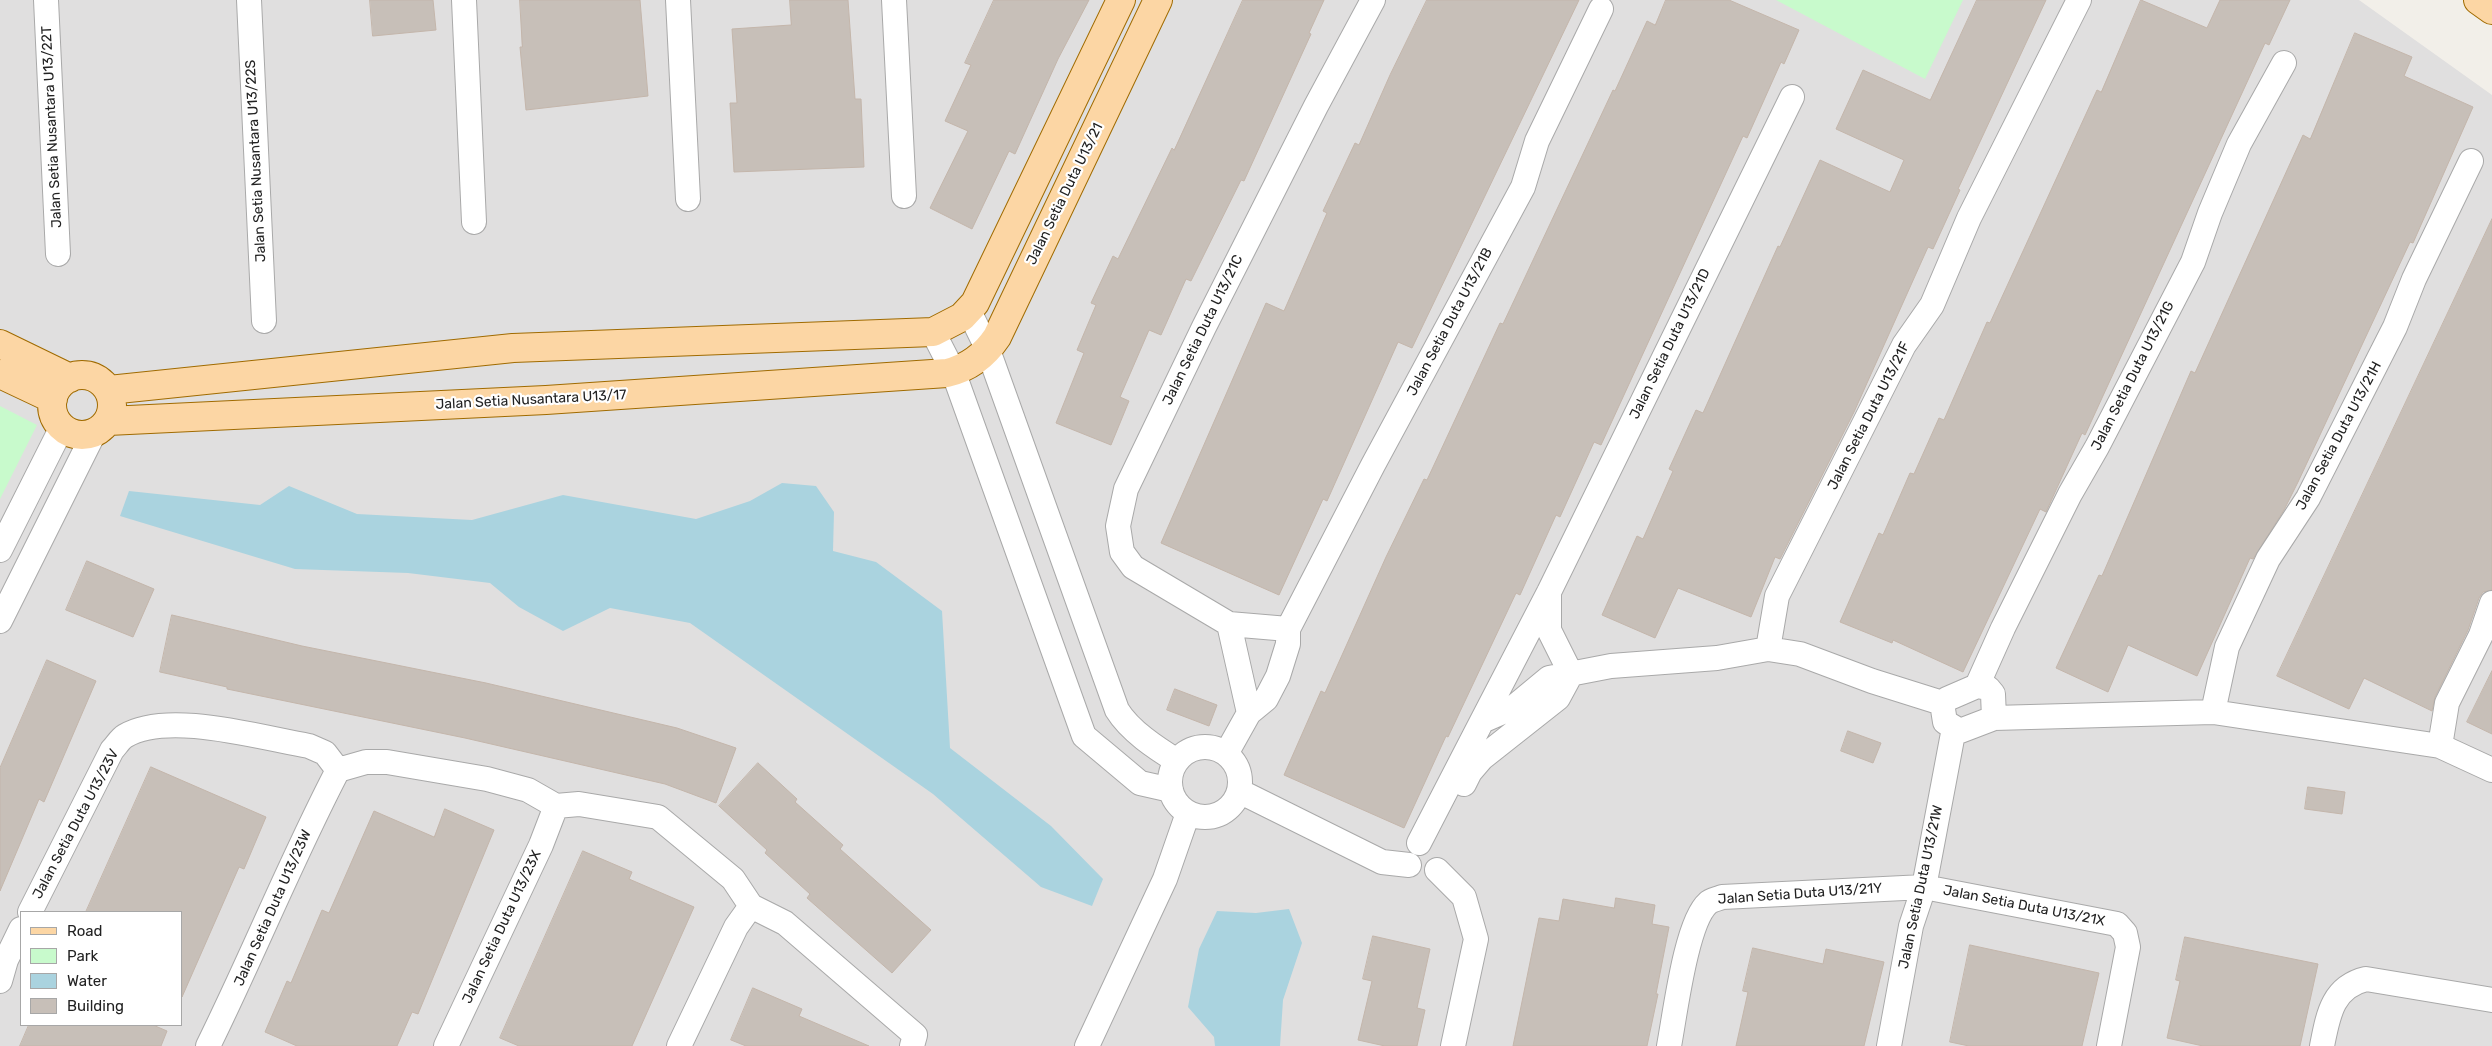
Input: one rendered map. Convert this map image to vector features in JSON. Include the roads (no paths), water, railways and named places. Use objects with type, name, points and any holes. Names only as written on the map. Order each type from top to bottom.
[{"type":"main road","points":[[108,390],[513,348],[933,332],[969,312],[1122,0]]},
{"type":"main road","name":"Jalan Setia Duta U13/21","points":[[953,371],[978,358],[988,350],[996,337],[1158,0]]},
{"type":"main road","points":[[2478,0],[2492,10]]},
{"type":"main road","points":[[0,344],[70,378]]},
{"type":"main road","name":"Jalan Setia Nusantara U13/17","points":[[101,427],[546,400],[953,371]]},
{"type":"main road","points":[[0,374],[53,399]]},
{"type":"main road","points":[[87,376],[96,378],[108,390],[112,406],[101,427],[77,435],[62,427],[54,414],[53,399],[62,383],[70,378],[87,376]]},
{"type":"street","name":"Jalan Setia Nusantara U13/22T","points":[[46,0],[58,254]]},
{"type":"street","name":"Jalan Setia Nusantara U13/22S","points":[[249,0],[264,321]]},
{"type":"street","points":[[464,0],[474,222]]},
{"type":"street","points":[[678,0],[688,199]]},
{"type":"street","points":[[894,0],[904,196]]},
{"type":"street","name":"Jalan Setia Duta U13/21C","points":[[1229,624],[1133,566],[1122,552],[1118,526],[1126,489],[1204,327],[1316,106],[1373,0]]},
{"type":"street","name":"Jalan Setia Duta U13/21F","points":[[1768,650],[1777,596],[1904,344],[1932,306],[1969,218],[2079,0]]},
{"type":"street","name":"Jalan Setia Duta U13/21B","points":[[1288,629],[1373,465],[1523,187],[1538,141],[1601,9]]},
{"type":"street","name":"Jalan Setia Duta U13/21G","points":[[1977,686],[2003,628],[2070,494],[2097,447],[2193,262],[2210,213],[2240,144],[2284,63]]},
{"type":"street","name":"Jalan Setia Duta U13/21D","points":[[1426,844],[1482,721],[1549,592],[1792,97]]},
{"type":"street","name":"Jalan Setia Duta U13/21H","points":[[2213,712],[2227,647],[2268,559],[2308,498],[2395,327],[2414,279],[2471,161]]},
{"type":"street","points":[[969,312],[988,350],[1117,710],[1126,722],[1161,751],[1177,761]]},
{"type":"street","points":[[933,332],[953,371],[1084,736],[1140,783],[1171,790]]},
{"type":"street","points":[[0,550],[62,427]]},
{"type":"street","points":[[0,621],[101,427]]},
{"type":"street","points":[[1549,592],[1549,630],[1571,674]]},
{"type":"street","points":[[2440,746],[2447,703],[2481,635],[2492,603]]},
{"type":"street","points":[[1226,754],[1249,713],[1266,699],[1278,676],[1288,644],[1288,629],[1229,624],[1249,713]]},
{"type":"street","points":[[1482,721],[1514,707],[1549,678],[1611,666],[1717,658],[1768,650],[1800,654],[1872,681],[1942,703]]},
{"type":"street","points":[[1426,844],[1441,854],[1441,860],[1438,870],[1433,874],[1422,876],[1409,866],[1408,855],[1426,844],[1470,772],[1482,758],[1558,698],[1571,674]]},
{"type":"street","points":[[1942,703],[1977,686],[1988,688],[1993,694],[1994,718]]},
{"type":"street","points":[[1942,703],[1945,722],[1960,730],[1994,718],[2213,712],[2440,746],[2492,770]]},
{"type":"street","name":"Jalan Setia Duta U13/23V","points":[[31,911],[112,750],[124,736],[146,727],[170,724],[200,726],[309,746],[325,753],[338,770]]},
{"type":"street","name":"Jalan Setia Duta U13/21W","points":[[1889,1046],[1911,926],[1924,887],[1954,728]]},
{"type":"street","points":[[1195,748],[1216,749],[1226,754],[1238,770],[1239,791],[1234,801],[1218,815],[1197,816],[1180,807],[1171,790],[1172,770],[1177,761],[1195,748]]},
{"type":"street","points":[[338,770],[366,762],[396,763],[486,779],[528,790],[556,806],[579,804],[658,817],[733,879],[751,906],[785,923],[914,1040]]},
{"type":"street","name":"Jalan Setia Duta U13/23W","points":[[208,1046],[250,959],[314,817],[338,770]]},
{"type":"street","points":[[1239,791],[1382,862],[1409,866]]},
{"type":"street","name":"Jalan Setia Duta U13/23X","points":[[446,1046],[541,845],[556,806]]},
{"type":"street","points":[[1087,1046],[1165,879],[1188,812]]},
{"type":"street","points":[[1438,870],[1464,898],[1476,939],[1453,1046]]},
{"type":"street","name":"Jalan Setia Duta U13/21Y","points":[[1668,1046],[1691,933],[1699,914],[1709,902],[1722,897],[1924,887]]},
{"type":"street","name":"Jalan Setia Duta U13/21X","points":[[1924,887],[2117,924],[2125,933],[2128,947],[2109,1046]]},
{"type":"street","points":[[679,1046],[736,927],[751,906]]},
{"type":"street","points":[[0,981],[6,960],[20,931]]},
{"type":"street","points":[[2322,1046],[2333,1004],[2353,982],[2366,979],[2492,1000]]},
{"type":"water","points":[[782,483],[816,486],[834,512],[833,551],[876,562],[942,611],[950,748],[1051,826],[1103,879],[1092,906],[1041,887],[933,794],[690,623],[610,608],[563,631],[519,607],[490,583],[408,573],[295,569],[120,516],[129,491],[260,505],[289,486],[357,514],[472,520],[563,495],[696,519],[750,501]]},
{"type":"water","points":[[1289,909],[1302,943],[1283,1000],[1280,1046],[1215,1046],[1214,1037],[1188,1007],[1199,949],[1217,911],[1256,913]]}]
